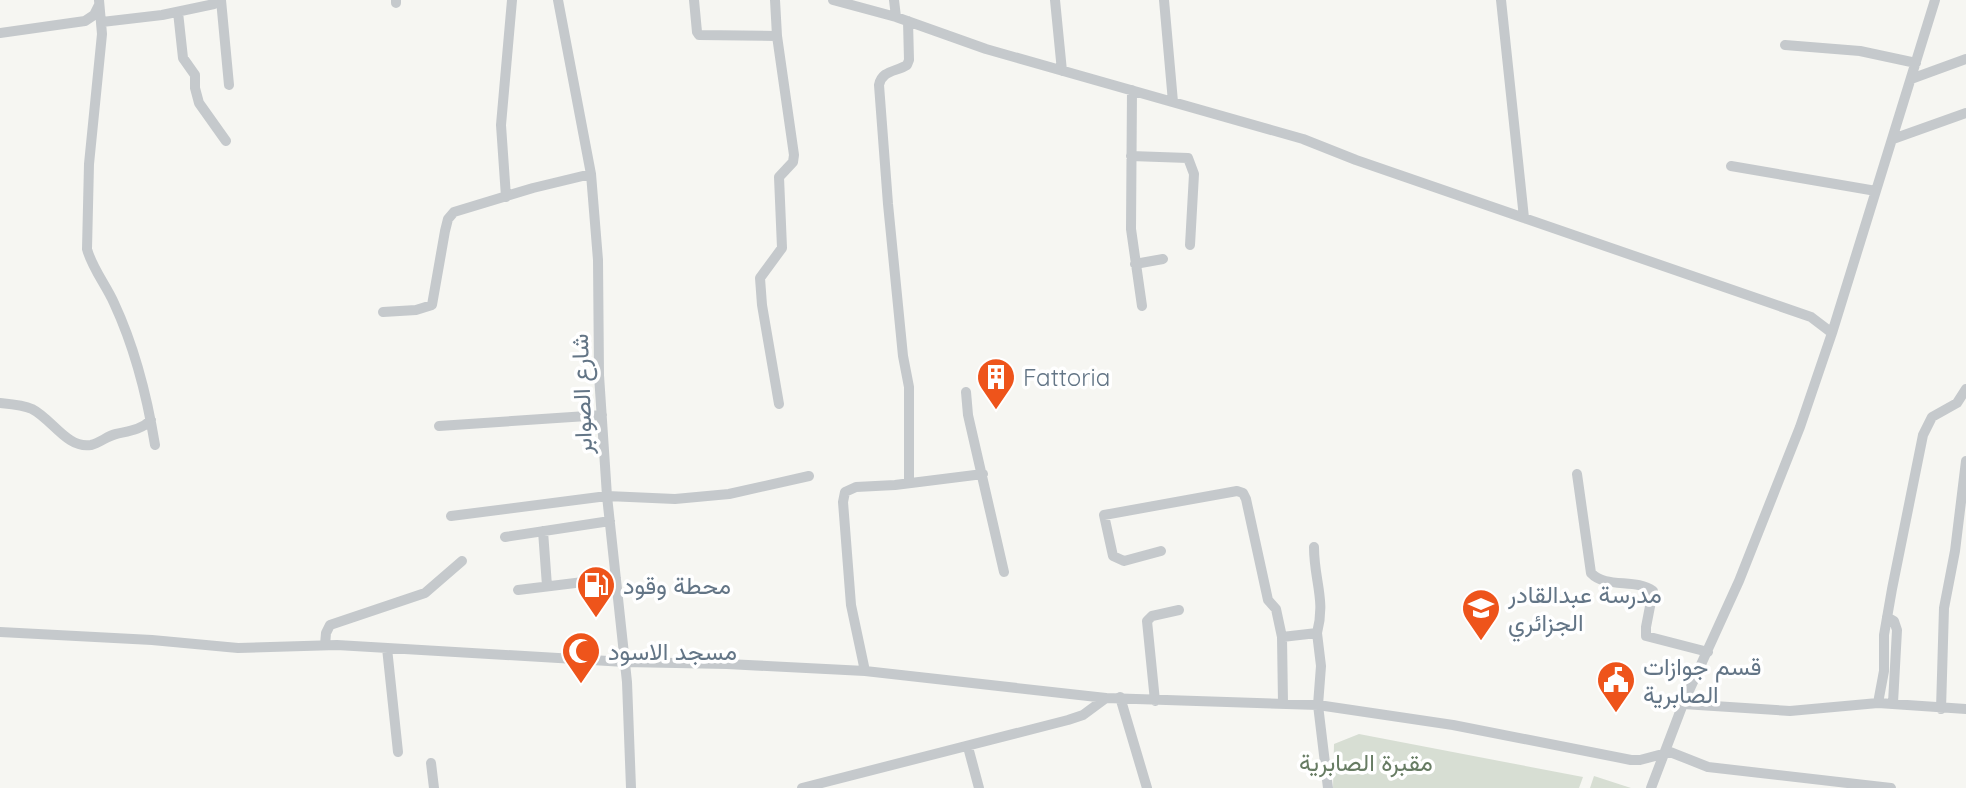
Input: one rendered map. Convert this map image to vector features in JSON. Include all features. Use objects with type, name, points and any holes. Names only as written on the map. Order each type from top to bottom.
[{"type":"street","points":[[102,22],[178,12],[214,4],[220,0],[229,85]]},
{"type":"street","points":[[506,197],[501,125],[512,0]]},
{"type":"street","name":"شارع الصوابر","points":[[558,0],[591,174],[598,260],[601,415],[625,662],[632,788]]},
{"type":"street","points":[[694,0],[699,35],[777,36]]},
{"type":"street","points":[[775,0],[777,36],[794,155],[793,162],[779,177],[782,248],[760,278],[779,404]]},
{"type":"street","points":[[833,0],[896,17],[986,49],[1303,139],[1811,317],[1832,333]]},
{"type":"street","points":[[894,0],[896,17]]},
{"type":"street","points":[[1055,0],[1062,71]]},
{"type":"street","points":[[1164,0],[1173,102]]},
{"type":"street","points":[[1501,0],[1524,218]]},
{"type":"street","points":[[1651,788],[1683,704],[1739,581],[1800,427],[1832,333],[1935,0]]},
{"type":"street","points":[[99,3],[102,22],[89,164],[87,249],[115,303],[131,344],[155,445]]},
{"type":"street","points":[[0,33],[79,22],[90,18],[99,3]]},
{"type":"street","points":[[178,12],[183,58],[195,75],[196,96],[226,141]]},
{"type":"street","points":[[908,21],[909,60],[902,68],[880,78],[879,96],[903,356],[909,387],[909,483]]},
{"type":"street","points":[[1785,45],[1860,51],[1916,63]]},
{"type":"street","points":[[1911,79],[1966,59]]},
{"type":"street","points":[[1132,90],[1131,229],[1142,306]]},
{"type":"street","points":[[1893,139],[1966,114]]},
{"type":"street","points":[[1131,156],[1188,158],[1194,174],[1190,245]]},
{"type":"street","points":[[1731,166],[1876,191]]},
{"type":"street","points":[[383,312],[416,310],[432,305],[448,219],[454,212],[591,174]]},
{"type":"street","points":[[1135,264],[1163,259]]},
{"type":"street","points":[[1878,703],[1884,671],[1887,617],[1923,435],[1932,416],[1958,403],[1966,389]]},
{"type":"street","points":[[966,392],[968,415],[1004,572]]},
{"type":"street","points":[[0,403],[30,408],[48,420],[69,440],[83,445],[92,445],[107,436],[142,427],[151,420]]},
{"type":"street","points":[[439,426],[601,415]]},
{"type":"street","points":[[1941,709],[1944,608],[1959,526],[1966,461]]},
{"type":"street","points":[[865,671],[851,606],[843,496],[845,492],[856,487],[982,474]]},
{"type":"street","points":[[1577,474],[1591,573],[1600,580],[1645,586],[1653,590],[1645,631],[1650,638],[1708,652]]},
{"type":"street","points":[[451,516],[607,496],[675,499],[729,494],[809,476]]},
{"type":"street","points":[[1161,551],[1124,561],[1113,556],[1104,515],[1237,491],[1242,493],[1246,499],[1268,600],[1276,609],[1282,637],[1283,703]]},
{"type":"street","points":[[505,537],[610,521]]},
{"type":"street","points":[[543,531],[547,586]]},
{"type":"street","points":[[1314,547],[1322,607],[1317,633],[1321,666],[1318,705],[1328,788]]},
{"type":"street","points":[[325,645],[330,625],[425,593],[462,561]]},
{"type":"street","points":[[518,590],[616,578]]},
{"type":"street","points":[[1155,701],[1147,621],[1152,615],[1179,610]]},
{"type":"street","points":[[1887,617],[1894,621],[1897,630],[1893,703]]},
{"type":"street","points":[[0,632],[152,640],[238,648],[325,645],[625,662],[865,671],[1106,698],[1318,705],[1440,723],[1631,760],[1640,760],[1664,752],[1708,767],[1891,788]]},
{"type":"street","points":[[1282,637],[1317,633]]},
{"type":"street","points":[[387,648],[398,752]]},
{"type":"street","points":[[1120,697],[1147,788]]},
{"type":"street","points":[[808,787],[1083,715],[1106,698]]},
{"type":"street","points":[[1683,704],[1790,711],[1878,703],[1966,709]]},
{"type":"street","points":[[968,747],[979,788]]},
{"type":"street","points":[[431,763],[434,788]]},
{"type":"green space","name":"مقبرة الصابرية","points":[[1359,734],[1583,777],[1579,788],[1333,788],[1334,744]]},
{"type":"green space","points":[[1594,776],[1631,788],[1590,788]]},
{"type":"place","name":"Fattoria","points":[[996,411]]},
{"type":"place","name":"محطة وقود","points":[[596,619]]},
{"type":"place","name":"مدرسة عبدالقادر الجزائري","points":[[1481,642]]},
{"type":"place","name":"مسجد الاسود","points":[[581,685]]},
{"type":"place","name":"قسم جوازات الصابرية","points":[[1616,714]]}]
